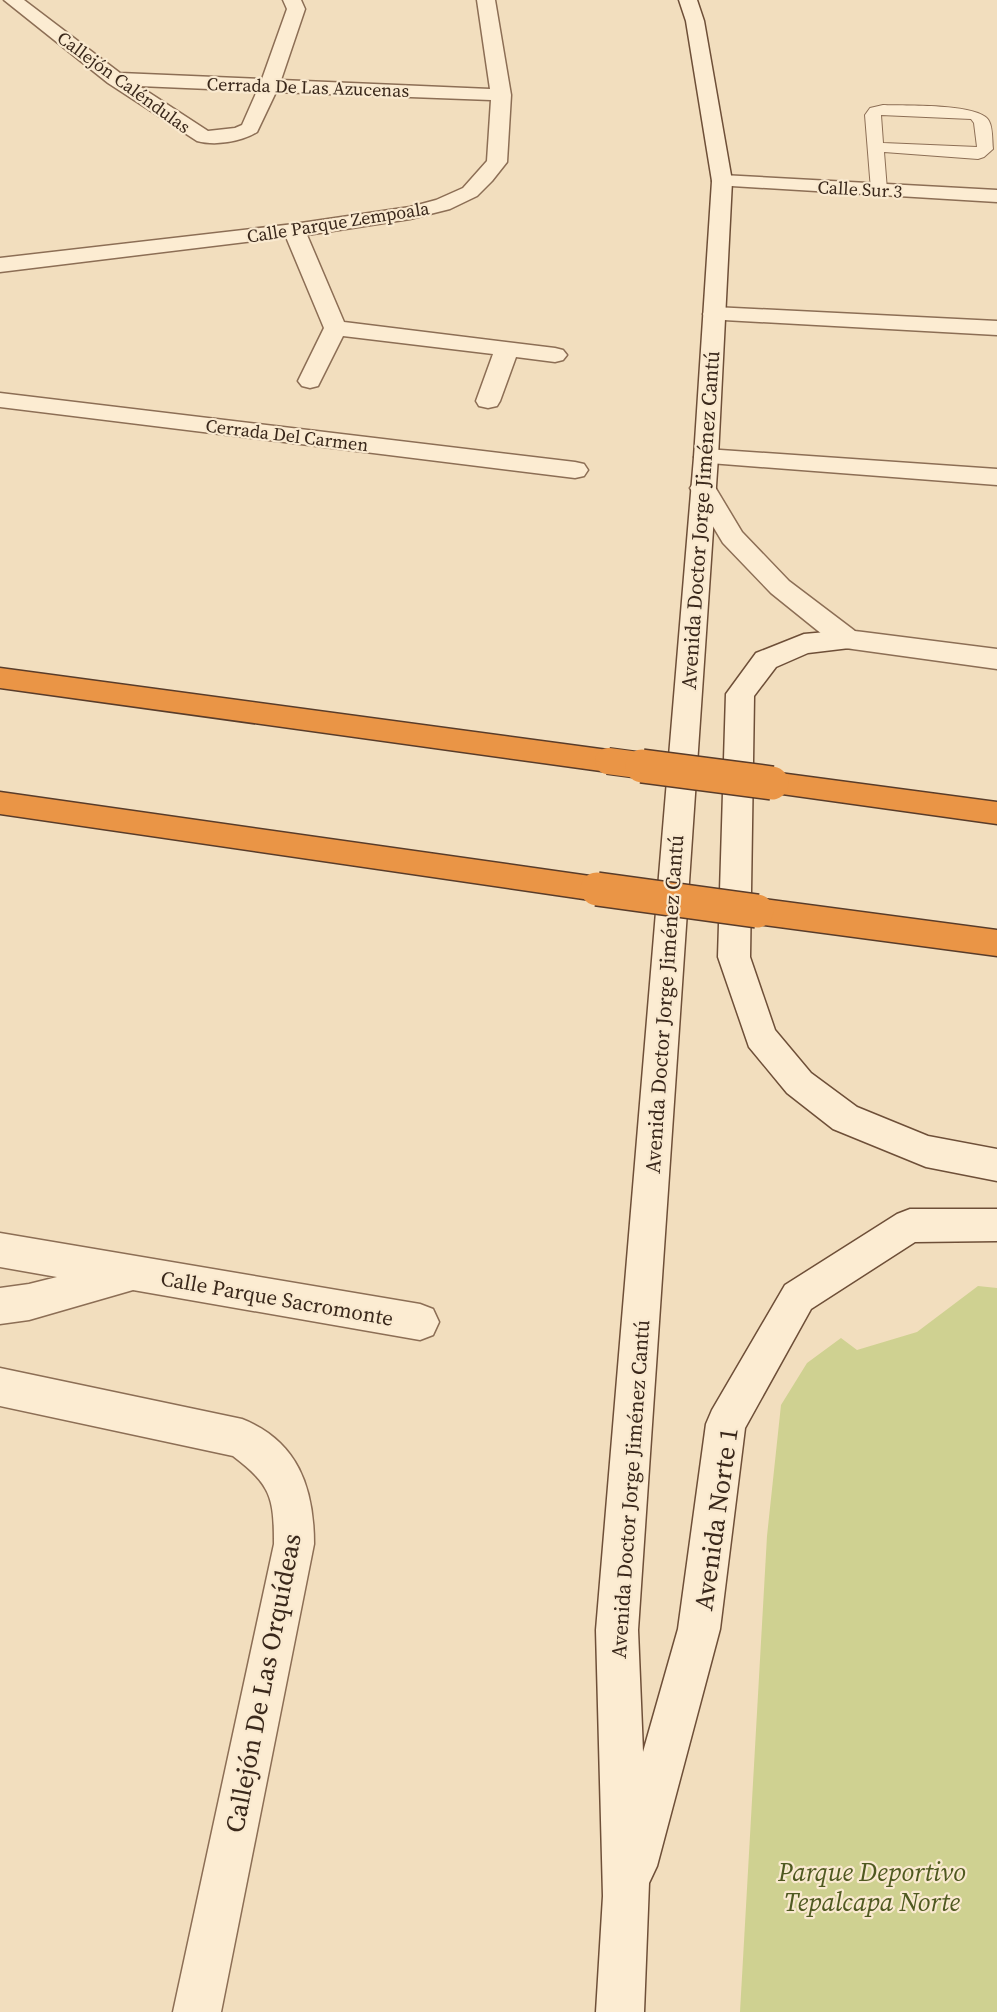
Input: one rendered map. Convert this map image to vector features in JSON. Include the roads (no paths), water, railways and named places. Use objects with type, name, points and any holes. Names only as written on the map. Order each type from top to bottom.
[{"type":"highway","points":[[0,678],[997,813]]},
{"type":"highway","points":[[0,803],[597,889],[997,943]]},
{"type":"street","name":"Callejón Caléndulas","points":[[16,1],[115,79],[204,137],[246,131],[269,86],[296,9],[292,0]]},
{"type":"street","name":"Calle Parque Zempoala","points":[[0,265],[294,230],[410,213],[443,206],[470,192],[496,162],[501,94],[486,0]]},
{"type":"street","name":"Avenida Doctor Jorge Jiménez Cantú","points":[[620,2012],[626,1896],[617,1630],[705,473],[722,181],[695,21],[688,0]]},
{"type":"street","name":"Cerrada De Las Azucenas","points":[[115,79],[501,94]]},
{"type":"street","name":"Calle Sur 3","points":[[722,181],[997,196]]},
{"type":"street","points":[[294,230],[335,328],[310,381]]},
{"type":"street","points":[[714,314],[997,328]]},
{"type":"street","points":[[335,328],[555,355]]},
{"type":"street","points":[[488,401],[507,349]]},
{"type":"street","name":"Cerrada Del Carmen","points":[[0,400],[575,470]]},
{"type":"street","points":[[848,640],[780,587],[732,537],[705,473],[997,477]]},
{"type":"street","points":[[997,659],[848,640],[804,644],[766,660],[740,694],[734,957],[761,1036],[799,1083],[845,1118],[926,1152],[997,1166]]},
{"type":"street","name":"Avenida Norte 1","points":[[626,1896],[699,1629],[726,1424],[798,1297],[910,1226],[997,1225]]},
{"type":"street","name":"Calle Parque Sacromonte","points":[[0,1250],[420,1322]]},
{"type":"street","name":"Calle Parque Sacromonte","points":[[0,1306],[29,1302],[134,1273]]},
{"type":"street","name":"Callejón De Las Orquídeas","points":[[0,1387],[243,1438],[265,1455],[285,1478],[295,1509],[294,1544],[197,2012]]},
{"type":"lane","points":[[876,147],[978,153],[985,149],[982,121],[976,116],[965,113],[875,111],[873,115],[879,190]]},
{"type":"park label","name":"Parque Deportivo Tepalcapa Norte","points":[[872,1887]]}]
